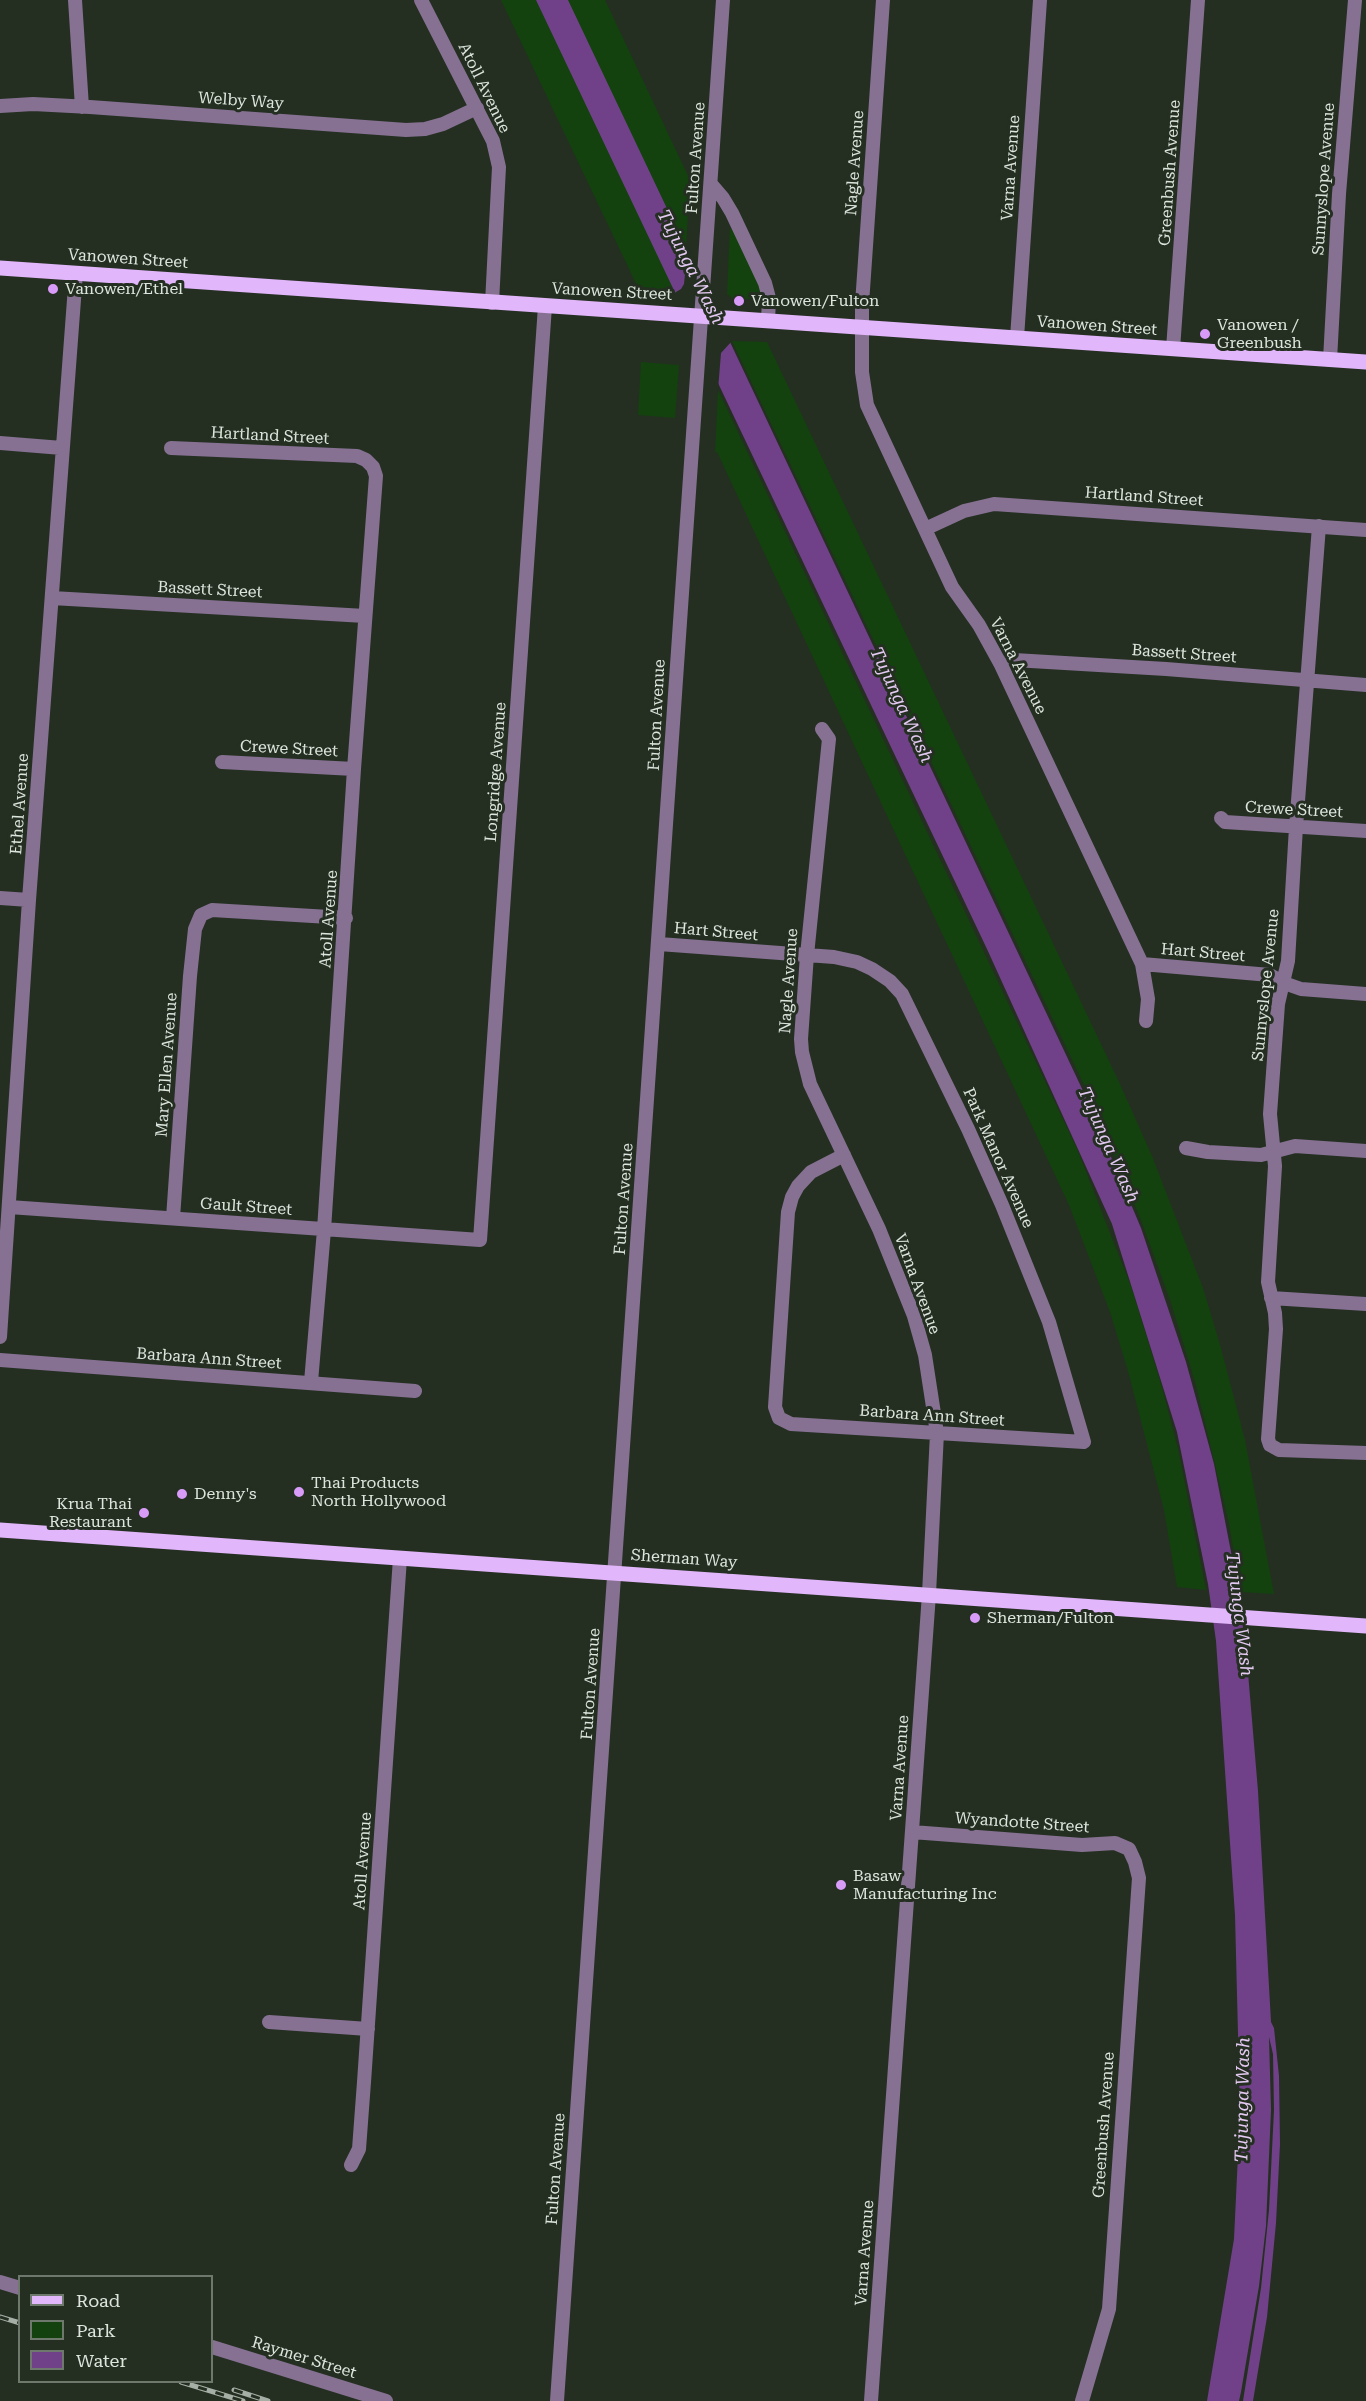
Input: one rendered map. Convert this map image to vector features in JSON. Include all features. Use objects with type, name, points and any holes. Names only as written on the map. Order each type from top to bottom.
[{"type":"main road","name":"Vanowen Street","points":[[0,268],[1366,362]]},
{"type":"main road","name":"Sherman Way","points":[[0,1530],[1366,1626]]},
{"type":"street","points":[[75,0],[82,107]]},
{"type":"street","name":"Atoll Avenue","points":[[421,0],[477,108],[492,141],[499,167],[492,303]]},
{"type":"street","name":"Fulton Avenue","points":[[557,2401],[723,0]]},
{"type":"street","name":"Nagle Avenue","points":[[862,328],[883,0]]},
{"type":"street","name":"Varna Avenue","points":[[1017,338],[1040,0]]},
{"type":"street","name":"Greenbush Avenue","points":[[1173,349],[1198,0]]},
{"type":"street","name":"Sunnyslope Avenue","points":[[1330,360],[1339,194],[1355,0]]},
{"type":"street","name":"Welby Way","points":[[0,106],[33,104],[406,130],[425,129],[443,124],[477,108]]},
{"type":"street","points":[[711,184],[732,213],[765,283],[769,298],[768,321]]},
{"type":"street","name":"Ethel Avenue","points":[[0,1337],[29,900],[76,273]]},
{"type":"street","name":"Longridge Avenue","points":[[480,1240],[544,306]]},
{"type":"street","name":"Varna Avenue","points":[[862,328],[863,379],[867,405],[952,587],[979,625],[1001,665],[1143,964],[1148,999],[1146,1021]]},
{"type":"street","points":[[0,443],[62,448]]},
{"type":"street","name":"Hartland Street","points":[[171,448],[351,456],[366,460]]},
{"type":"street","name":"Atoll Avenue","points":[[310,1382],[324,1230],[376,476],[373,467],[366,460]]},
{"type":"street","name":"Hartland Street","points":[[925,529],[964,511],[994,504],[1366,530]]},
{"type":"street","name":"Sunnyslope Avenue","points":[[1319,526],[1288,961],[1278,1004],[1270,1114],[1275,1152],[1268,1277],[1276,1329],[1268,1439],[1270,1445],[1279,1450],[1366,1453]]},
{"type":"street","name":"Bassett Street","points":[[52,598],[365,616]]},
{"type":"street","name":"Bassett Street","points":[[1001,665],[1014,660],[1366,685]]},
{"type":"street","name":"Nagle Avenue","points":[[822,729],[829,739],[807,955],[801,1039],[810,1084],[844,1155]]},
{"type":"street","name":"Crewe Street","points":[[222,762],[354,769]]},
{"type":"street","name":"Crewe Street","points":[[1221,818],[1225,822],[1366,831]]},
{"type":"street","points":[[0,898],[29,900]]},
{"type":"street","name":"Mary Ellen Avenue","points":[[173,1218],[190,976],[195,929],[201,915],[212,910],[346,918]]},
{"type":"street","name":"Hart Street","points":[[659,944],[807,955]]},
{"type":"street","name":"Park Manor Avenue","points":[[807,955],[857,962],[890,981],[902,994],[968,1129],[1002,1205],[1049,1322],[1084,1442]]},
{"type":"street","name":"Hart Street","points":[[1143,964],[1270,975],[1301,989],[1366,994]]},
{"type":"street","points":[[1186,1148],[1209,1152],[1261,1155],[1295,1146],[1366,1151]]},
{"type":"street","name":"Varna Avenue","points":[[844,1155],[879,1229],[914,1316],[925,1355],[937,1433],[929,1594],[871,2401]]},
{"type":"street","name":"Barbara Ann Street","points":[[844,1155],[811,1172],[798,1186],[788,1212],[775,1407],[778,1418],[791,1424],[1084,1442]]},
{"type":"street","name":"Gault Street","points":[[9,1207],[480,1240]]},
{"type":"street","points":[[1271,1298],[1366,1304]]},
{"type":"street","name":"Barbara Ann Street","points":[[0,1360],[415,1391]]},
{"type":"street","name":"Atoll Avenue","points":[[351,2165],[359,2149],[400,1558]]},
{"type":"street","name":"Wyandotte Street","points":[[912,1832],[1082,1845],[1115,1844],[1129,1849]]},
{"type":"street","name":"Greenbush Avenue","points":[[1082,2401],[1109,2308],[1139,1878],[1129,1849]]},
{"type":"street","points":[[269,2022],[368,2029]]},
{"type":"street","points":[[0,2282],[18,2287]]},
{"type":"street","name":"Raymer Street","points":[[213,2347],[386,2401]]},
{"type":"green space","points":[[501,0],[605,0],[690,180],[684,284],[679,291],[671,295],[640,292]]},
{"type":"green space","points":[[730,229],[735,229],[759,282],[763,300],[732,298],[727,294]]},
{"type":"green space","points":[[732,341],[767,342],[1120,1084],[1152,1156],[1203,1288],[1221,1348],[1245,1440],[1274,1594],[1241,1592],[1228,1519],[1196,1385],[1170,1300],[1141,1220],[1094,1106]]},
{"type":"green space","points":[[641,362],[679,365],[675,418],[638,415]]},
{"type":"green space","points":[[718,390],[1077,1149],[1132,1289],[1161,1384],[1178,1449],[1206,1590],[1177,1587],[1164,1510],[1128,1371],[1110,1312],[1069,1205],[717,452],[715,452]]},
{"type":"water","name":"Tujunga Wash","points":[[536,0],[568,0],[1084,1093],[1141,1228],[1186,1362],[1214,1464],[1237,1583],[1246,1649],[1258,1791],[1271,2022],[1274,2028],[1279,2076],[1280,2144],[1276,2223],[1267,2317],[1253,2401],[1243,2401],[1261,2288],[1269,2210],[1274,2110],[1273,2054],[1269,2037],[1271,2110],[1266,2226],[1259,2286],[1241,2392],[1239,2401],[1207,2401],[1234,2239],[1240,2113],[1235,1915],[1216,1641],[1208,1584],[1177,1432],[1112,1224],[987,949]]},
{"type":"pier","points":[[688,246],[732,341],[721,353],[718,390],[671,295],[681,289],[684,284]]},
{"type":"railway","points":[[0,2317],[18,2322]]},
{"type":"railway","points":[[184,2383],[243,2401]]},
{"type":"railway","points":[[234,2390],[268,2401]]},
{"type":"place","name":"Vanowen/Ethel","points":[[53,289]]},
{"type":"place","name":"Vanowen/Fulton","points":[[739,301]]},
{"type":"place","name":"Vanowen / Greenbush","points":[[1205,334]]},
{"type":"place","name":"Thai Products North Hollywood","points":[[299,1492]]},
{"type":"place","name":"Denny's","points":[[182,1494]]},
{"type":"place","name":"Krua Thai Restaurant","points":[[144,1513]]},
{"type":"place","name":"Sherman/Fulton","points":[[975,1618]]},
{"type":"place","name":"Basaw Manufacturing Inc","points":[[841,1885]]}]
